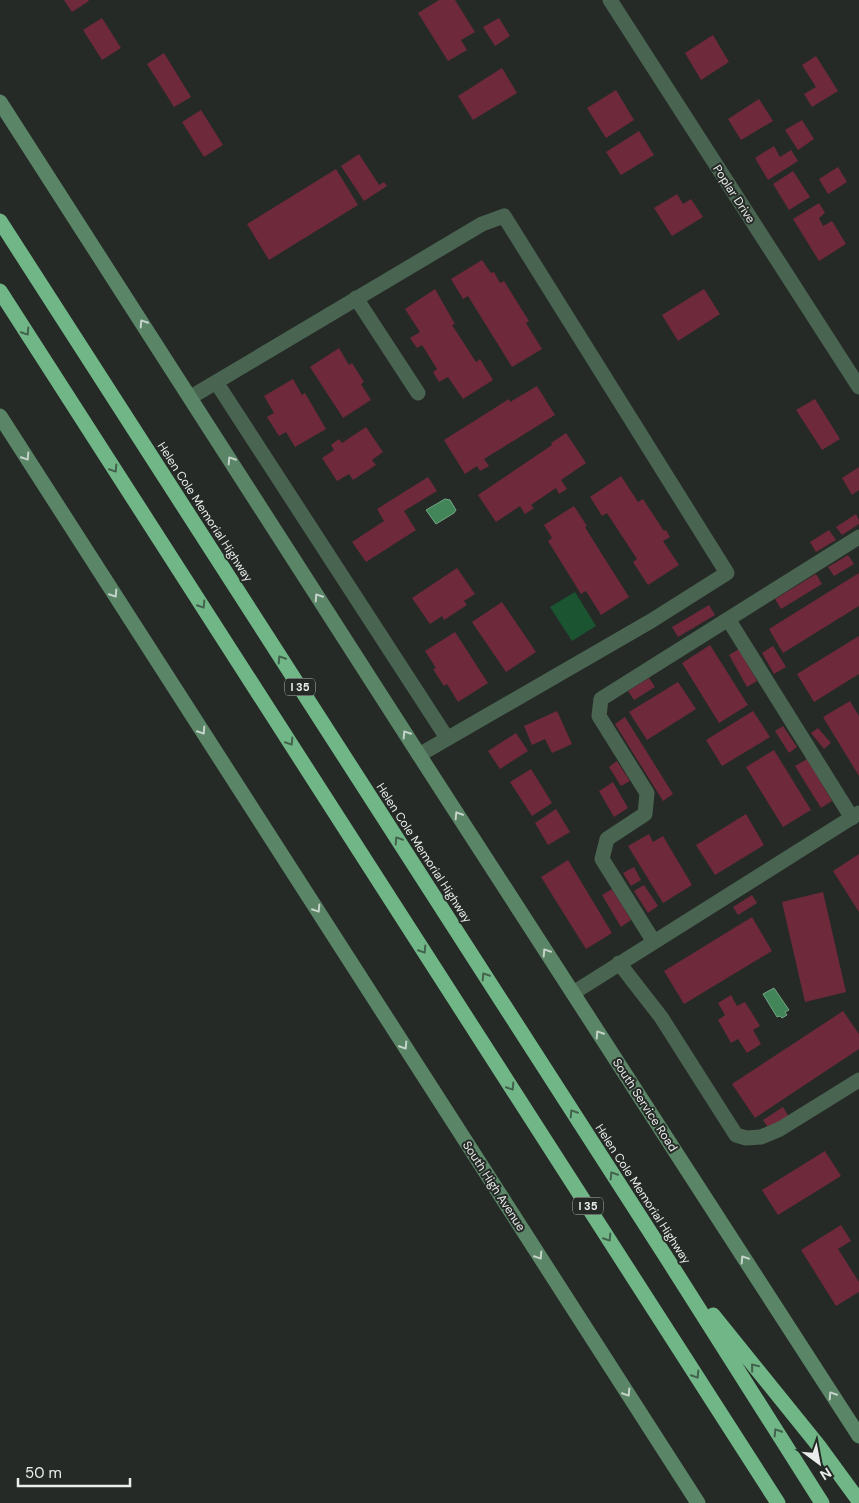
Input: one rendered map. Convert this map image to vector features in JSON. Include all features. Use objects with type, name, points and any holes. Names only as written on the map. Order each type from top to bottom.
[{"type":"highway","name":"Helen Cole Memorial Highway","points":[[0,221],[668,1260],[822,1503]]},
{"type":"highway","name":"I 35","points":[[0,291],[778,1503]]},
{"type":"highway","points":[[668,1260],[818,1445],[859,1500]]},
{"type":"main road","name":"South Service Road","points":[[0,102],[859,1436]]},
{"type":"main road","name":"South High Avenue","points":[[0,416],[698,1503]]},
{"type":"street","name":"Poplar Drive","points":[[610,0],[859,387]]},
{"type":"street","points":[[191,397],[482,224],[504,216],[727,574],[651,621],[419,755]]},
{"type":"street","points":[[356,298],[418,393]]},
{"type":"street","points":[[216,382],[447,738]]},
{"type":"street","points":[[654,942],[602,859],[608,838],[646,814],[647,792],[599,716],[601,699],[859,537]]},
{"type":"street","points":[[572,993],[855,815],[728,619]]},
{"type":"street","points":[[619,963],[661,1017],[736,1136],[746,1138],[761,1137],[780,1129],[859,1080]]},
{"type":"shaded area","points":[[445,499],[450,500],[456,510],[436,524],[426,510]]},
{"type":"shaded area","points":[[575,592],[596,626],[572,641],[550,607]]},
{"type":"shaded area","points":[[774,988],[789,1010],[785,1012],[787,1015],[782,1018],[780,1016],[777,1017],[763,994]]},
{"type":"building","points":[[64,0],[88,0],[89,1],[72,12]]},
{"type":"building","points":[[439,0],[455,0],[475,32],[461,40],[467,50],[448,61],[418,13]]},
{"type":"building","points":[[102,18],[121,48],[102,60],[83,30]]},
{"type":"building","points":[[499,18],[510,36],[495,46],[483,27]]},
{"type":"building","points":[[713,35],[729,62],[701,80],[685,53]]},
{"type":"building","points":[[164,53],[191,97],[174,107],[147,64]]},
{"type":"building","points":[[816,56],[838,91],[812,107],[804,94],[816,87],[802,65]]},
{"type":"building","points":[[502,68],[517,93],[473,120],[458,96]]},
{"type":"building","points":[[616,90],[634,120],[606,138],[587,108]]},
{"type":"building","points":[[759,99],[773,121],[741,140],[728,119]]},
{"type":"building","points":[[201,110],[223,145],[204,157],[182,122]]},
{"type":"building","points":[[802,120],[814,139],[798,150],[785,130]]},
{"type":"building","points":[[639,131],[654,155],[621,175],[606,152]]},
{"type":"building","points":[[774,146],[780,157],[791,150],[798,161],[768,180],[755,158]]},
{"type":"building","points":[[359,154],[379,185],[384,182],[387,186],[364,201],[341,166]]},
{"type":"building","points":[[838,167],[847,182],[828,194],[819,179]]},
{"type":"building","points":[[336,169],[358,205],[269,260],[247,224]]},
{"type":"building","points":[[793,171],[810,197],[789,210],[773,184]]},
{"type":"building","points":[[677,194],[683,204],[691,199],[703,217],[672,236],[654,208]]},
{"type":"building","points":[[819,203],[825,213],[819,218],[823,226],[832,221],[846,244],[819,261],[793,219]]},
{"type":"building","points":[[482,260],[491,273],[494,272],[500,283],[504,281],[529,321],[526,323],[542,349],[512,367],[468,296],[463,299],[451,279]]},
{"type":"building","points":[[435,289],[455,324],[452,325],[476,362],[480,359],[493,380],[463,399],[448,377],[439,382],[433,372],[437,369],[422,345],[417,348],[410,338],[420,332],[405,309]]},
{"type":"building","points":[[704,289],[720,314],[678,341],[662,315]]},
{"type":"building","points":[[339,348],[349,365],[352,363],[364,382],[361,384],[371,400],[343,418],[310,367]]},
{"type":"building","points":[[293,379],[302,395],[305,393],[326,429],[295,447],[286,432],[279,436],[267,417],[274,413],[264,396]]},
{"type":"building","points":[[537,386],[555,415],[484,459],[489,466],[480,471],[477,466],[465,474],[444,440],[509,399],[510,402]]},
{"type":"building","points":[[815,399],[840,439],[822,450],[796,410]]},
{"type":"building","points":[[366,427],[383,452],[372,460],[376,465],[353,480],[349,474],[337,481],[322,458],[334,450],[331,445],[339,439],[342,443]]},
{"type":"building","points":[[566,433],[586,463],[561,480],[567,489],[559,494],[556,488],[531,505],[534,508],[525,514],[520,506],[496,522],[478,495],[552,445],[551,443]]},
{"type":"building","points":[[859,467],[859,490],[852,495],[842,478]]},
{"type":"building","points":[[621,476],[638,502],[643,499],[664,531],[666,530],[670,537],[663,541],[679,565],[648,585],[633,562],[637,559],[607,513],[602,516],[590,497]]},
{"type":"building","points":[[428,477],[437,491],[404,511],[416,530],[366,562],[352,542],[384,521],[377,509]]},
{"type":"building","points":[[574,506],[629,597],[601,615],[586,591],[581,594],[548,541],[552,538],[544,525]]},
{"type":"building","points":[[856,514],[859,524],[842,535],[836,527]]},
{"type":"building","points":[[829,530],[836,540],[816,552],[810,542]]},
{"type":"building","points":[[848,555],[854,564],[834,576],[828,567]]},
{"type":"building","points":[[457,568],[475,594],[464,601],[467,605],[444,620],[442,616],[430,624],[412,598]]},
{"type":"building","points":[[859,573],[859,606],[783,653],[769,629]]},
{"type":"building","points":[[816,574],[822,584],[781,609],[775,599]]},
{"type":"building","points":[[502,602],[536,652],[506,672],[472,622]]},
{"type":"building","points":[[709,605],[715,615],[678,637],[672,627]]},
{"type":"building","points":[[455,632],[488,683],[458,702],[447,684],[444,686],[433,669],[436,668],[425,651]]},
{"type":"building","points":[[859,636],[859,674],[814,702],[797,674]]},
{"type":"building","points":[[710,645],[748,705],[719,723],[682,663]]},
{"type":"building","points":[[773,646],[786,667],[774,674],[762,653]]},
{"type":"building","points":[[739,649],[757,681],[747,687],[729,655]]},
{"type":"building","points":[[649,678],[655,687],[634,700],[628,691]]},
{"type":"building","points":[[678,682],[696,709],[647,740],[629,712]]},
{"type":"building","points":[[850,701],[859,716],[859,776],[823,717]]},
{"type":"building","points":[[557,711],[572,744],[552,753],[545,739],[532,745],[524,726]]},
{"type":"building","points":[[753,711],[770,737],[722,766],[706,740]]},
{"type":"building","points":[[625,717],[673,794],[663,801],[615,724]]},
{"type":"building","points":[[783,726],[797,747],[789,753],[775,731]]},
{"type":"building","points":[[818,728],[831,743],[824,749],[811,733]]},
{"type":"building","points":[[516,733],[528,751],[500,769],[488,751]]},
{"type":"building","points":[[774,750],[811,810],[783,827],[746,767]]},
{"type":"building","points":[[807,759],[832,801],[821,808],[795,766]]},
{"type":"building","points":[[617,761],[630,781],[621,786],[609,767]]},
{"type":"building","points":[[531,769],[552,803],[532,816],[510,782]]},
{"type":"building","points":[[613,782],[628,808],[614,817],[599,791]]},
{"type":"building","points":[[556,809],[570,832],[548,845],[535,823]]},
{"type":"building","points":[[746,814],[764,845],[715,875],[696,845]]},
{"type":"building","points":[[649,834],[653,842],[663,836],[692,885],[663,903],[628,846]]},
{"type":"building","points":[[859,854],[859,912],[833,871]]},
{"type":"building","points":[[568,860],[612,933],[586,949],[541,877]]},
{"type":"building","points":[[634,867],[641,880],[631,886],[623,873]]},
{"type":"building","points":[[644,885],[658,906],[648,913],[634,891]]},
{"type":"building","points":[[612,889],[631,920],[621,927],[602,895]]},
{"type":"building","points":[[823,892],[846,992],[805,1002],[782,902]]},
{"type":"building","points":[[752,895],[757,903],[738,915],[733,907]]},
{"type":"building","points":[[752,917],[772,951],[684,1004],[664,971]]},
{"type":"building","points":[[731,995],[737,1006],[745,1002],[760,1026],[753,1030],[761,1044],[747,1053],[738,1039],[731,1043],[718,1020],[725,1015],[718,1003]]},
{"type":"building","points":[[843,1011],[859,1034],[859,1049],[755,1118],[732,1084]]},
{"type":"building","points":[[783,1107],[789,1117],[769,1129],[763,1120]]},
{"type":"building","points":[[825,1151],[841,1176],[778,1215],[762,1190]]},
{"type":"building","points":[[841,1225],[851,1241],[838,1249],[859,1282],[859,1292],[836,1306],[801,1250]]}]
